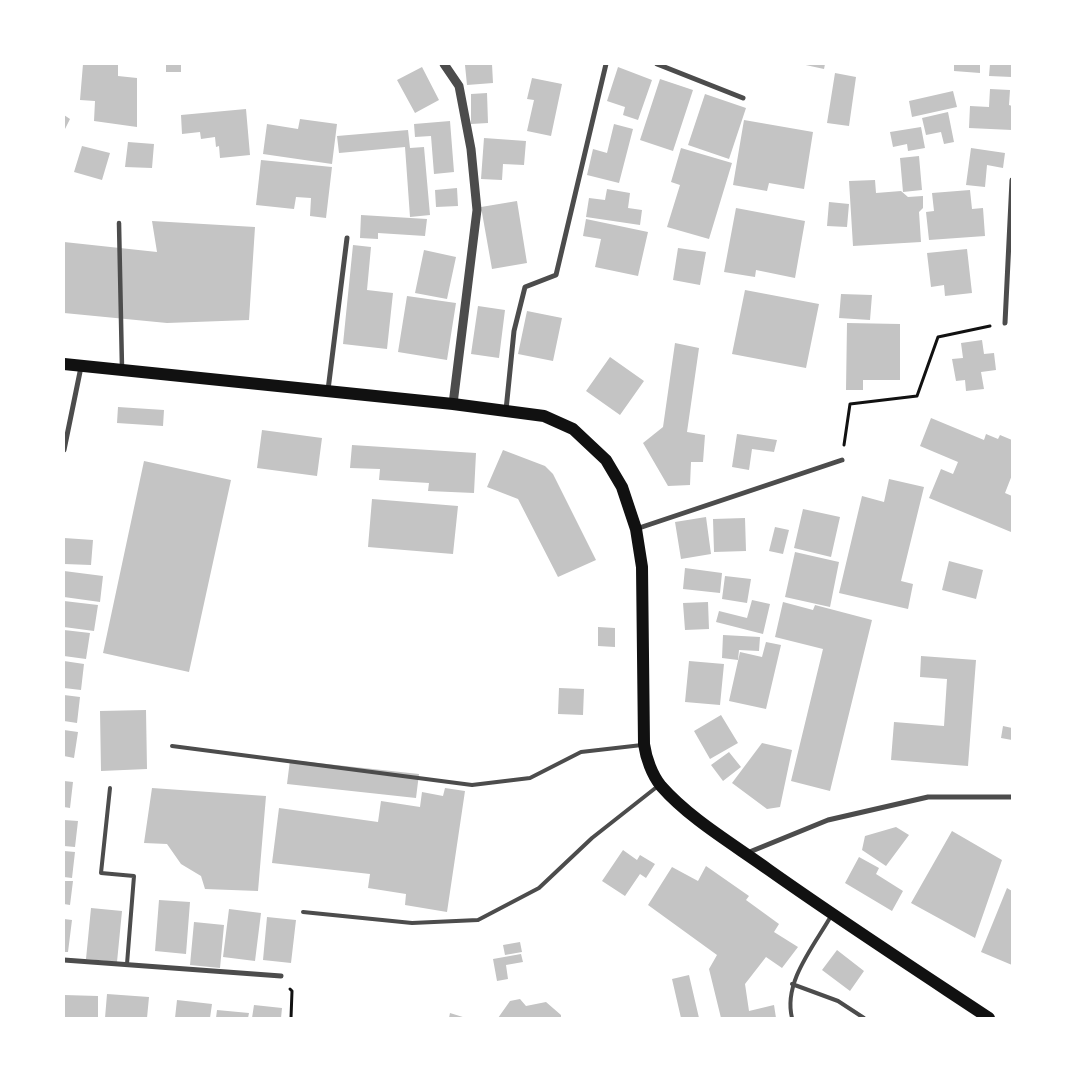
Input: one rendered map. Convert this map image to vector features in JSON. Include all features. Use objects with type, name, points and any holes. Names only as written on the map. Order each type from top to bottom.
[{"type":"main road","points":[[64,364],[453,404],[544,416],[573,429],[606,460],[622,487],[636,529],[642,567],[644,744],[646,757],[660,785],[685,808],[746,854],[988,1018]]},
{"type":"street","points":[[444,64],[459,86],[471,149],[477,210],[453,404]]},
{"type":"street","points":[[506,411],[514,331],[524,287],[556,275],[606,64]]},
{"type":"street","points":[[657,64],[743,98]]},
{"type":"street","points":[[1005,323],[1012,180]]},
{"type":"street","points":[[119,223],[122,370]]},
{"type":"street","points":[[328,390],[347,238]]},
{"type":"street","points":[[64,450],[82,366]]},
{"type":"street","points":[[636,529],[842,460]]},
{"type":"street","points":[[746,854],[828,820],[928,797],[1012,797]]},
{"type":"street","points":[[64,960],[281,976]]},
{"type":"lane","points":[[172,746],[472,786],[530,778],[581,752],[644,744]]},
{"type":"lane","points":[[304,912],[412,923],[478,920],[539,888],[592,838],[660,785]]},
{"type":"lane","points":[[110,788],[101,873],[134,876],[127,964]]},
{"type":"lane","points":[[792,1018],[789,1006],[792,984],[832,914]]},
{"type":"lane","points":[[792,984],[838,1001],[864,1018]]},
{"type":"path","points":[[842,460],[850,404],[918,396],[938,337],[1005,323]]},
{"type":"path","points":[[281,976],[292,991],[291,1018]]},
{"type":"building","points":[[83,64],[118,64],[118,76],[137,78],[137,127],[94,121],[95,101],[80,100]]},
{"type":"building","points":[[166,64],[181,64],[181,72],[166,72]]},
{"type":"building","points":[[492,64],[493,83],[467,85],[465,65]]},
{"type":"building","points":[[801,64],[825,64],[824,69]]},
{"type":"building","points":[[954,64],[980,64],[980,73],[954,71]]},
{"type":"building","points":[[990,64],[1012,64],[1012,77],[989,76]]},
{"type":"building","points":[[422,67],[439,100],[415,113],[397,80]]},
{"type":"building","points":[[618,67],[652,80],[638,120],[623,115],[625,107],[607,101]]},
{"type":"building","points":[[835,73],[856,77],[849,126],[827,123]]},
{"type":"building","points":[[532,78],[562,84],[551,136],[527,131],[534,100],[527,99]]},
{"type":"building","points":[[660,79],[693,90],[673,151],[640,140]]},
{"type":"building","points":[[990,89],[1010,90],[1009,105],[1012,106],[1012,130],[969,128],[970,106],[989,107]]},
{"type":"building","points":[[953,91],[957,107],[912,117],[909,101]]},
{"type":"building","points":[[487,93],[488,123],[471,124],[471,94]]},
{"type":"building","points":[[705,94],[746,108],[729,159],[688,145]]},
{"type":"building","points":[[246,109],[250,155],[220,158],[219,146],[216,147],[215,137],[201,139],[200,132],[182,134],[181,115]]},
{"type":"building","points":[[948,112],[954,142],[944,144],[941,132],[926,135],[922,118]]},
{"type":"building","points":[[64,115],[70,119],[64,131]]},
{"type":"building","points":[[300,119],[337,124],[332,164],[263,154],[267,124],[298,129]]},
{"type":"building","points":[[744,120],[813,132],[804,189],[769,183],[767,191],[733,185]]},
{"type":"building","points":[[450,121],[454,172],[434,174],[431,136],[415,137],[414,124]]},
{"type":"building","points":[[614,124],[633,129],[619,183],[587,175],[593,149],[607,153]]},
{"type":"building","points":[[921,127],[925,148],[908,151],[907,144],[893,147],[890,132]]},
{"type":"building","points":[[408,130],[410,148],[424,147],[430,215],[410,217],[405,147],[339,153],[337,136]]},
{"type":"building","points":[[484,138],[526,141],[524,165],[503,164],[502,180],[481,179]]},
{"type":"building","points":[[128,142],[154,144],[152,168],[125,167]]},
{"type":"building","points":[[82,146],[110,153],[102,180],[74,172]]},
{"type":"building","points":[[681,148],[732,163],[709,239],[667,227],[680,185],[671,182]]},
{"type":"building","points":[[971,148],[1005,153],[1003,168],[987,165],[985,187],[966,185]]},
{"type":"building","points":[[919,156],[922,190],[903,192],[900,158]]},
{"type":"building","points":[[261,160],[332,167],[326,218],[310,216],[311,198],[296,197],[294,209],[256,205]]},
{"type":"building","points":[[875,180],[876,193],[901,191],[908,197],[923,196],[923,208],[919,212],[921,242],[853,246],[849,181]]},
{"type":"building","points":[[457,188],[458,206],[436,207],[435,190]]},
{"type":"building","points":[[607,189],[630,193],[628,208],[642,210],[640,225],[586,217],[589,198],[605,200]]},
{"type":"building","points":[[970,190],[972,209],[983,208],[985,236],[929,240],[926,212],[934,211],[932,193]]},
{"type":"building","points":[[517,201],[527,263],[492,269],[481,207]]},
{"type":"building","points":[[829,202],[849,204],[847,227],[827,226]]},
{"type":"building","points":[[736,208],[805,221],[795,278],[756,270],[755,277],[724,272]]},
{"type":"building","points":[[361,215],[427,219],[425,236],[378,233],[378,239],[360,238]]},
{"type":"building","points":[[586,219],[648,232],[638,276],[595,267],[601,239],[583,236]]},
{"type":"building","points":[[152,221],[255,227],[249,320],[167,323],[64,313],[64,242],[157,252]]},
{"type":"building","points":[[353,245],[371,247],[367,290],[393,293],[387,349],[343,344]]},
{"type":"building","points":[[678,248],[706,252],[700,285],[673,280]]},
{"type":"building","points":[[967,249],[972,293],[945,296],[944,285],[931,287],[927,253]]},
{"type":"building","points":[[424,250],[456,257],[447,299],[415,293]]},
{"type":"building","points":[[745,290],[819,304],[806,368],[732,354]]},
{"type":"building","points":[[841,294],[872,295],[870,320],[839,318]]},
{"type":"building","points":[[407,296],[456,303],[447,360],[398,352]]},
{"type":"building","points":[[478,306],[505,310],[499,358],[471,354]]},
{"type":"building","points":[[527,311],[562,318],[553,361],[518,354]]},
{"type":"building","points":[[847,323],[900,324],[900,380],[863,380],[863,390],[846,390]]},
{"type":"building","points":[[982,340],[984,354],[994,353],[996,370],[981,372],[984,389],[966,391],[965,380],[956,381],[952,359],[963,358],[961,343]]},
{"type":"building","points":[[675,343],[699,348],[687,432],[705,435],[703,462],[691,462],[690,485],[668,486],[643,443],[663,427]]},
{"type":"building","points":[[610,357],[644,381],[620,415],[586,391]]},
{"type":"building","points":[[118,407],[164,410],[163,426],[117,423]]},
{"type":"building","points":[[931,418],[984,440],[986,434],[998,439],[1000,435],[1012,440],[1012,475],[1005,493],[1012,496],[1011,532],[929,498],[941,469],[953,474],[958,462],[920,446]]},
{"type":"building","points":[[262,430],[322,438],[317,476],[257,468]]},
{"type":"building","points":[[737,434],[777,440],[774,452],[752,449],[749,470],[732,467]]},
{"type":"building","points":[[352,445],[476,453],[474,493],[428,491],[429,483],[379,480],[380,469],[350,468]]},
{"type":"building","points":[[503,450],[545,466],[553,474],[596,560],[558,577],[518,499],[487,487]]},
{"type":"building","points":[[144,461],[231,480],[189,672],[103,653]]},
{"type":"building","points":[[889,479],[924,487],[901,581],[913,584],[908,609],[839,593],[862,496],[884,502]]},
{"type":"building","points":[[372,499],[458,506],[453,554],[368,547]]},
{"type":"building","points":[[803,509],[840,517],[831,557],[794,548]]},
{"type":"building","points":[[706,517],[711,554],[681,559],[675,522]]},
{"type":"building","points":[[745,518],[746,551],[714,552],[713,519]]},
{"type":"building","points":[[775,527],[789,530],[783,554],[769,551]]},
{"type":"building","points":[[64,538],[93,540],[91,565],[64,564]]},
{"type":"building","points":[[795,552],[839,562],[830,607],[785,597]]},
{"type":"building","points":[[949,561],[983,570],[976,599],[942,590]]},
{"type":"building","points":[[685,568],[722,573],[720,593],[683,589]]},
{"type":"building","points":[[64,571],[103,576],[100,602],[64,597]]},
{"type":"building","points":[[725,576],[751,579],[747,603],[722,599]]},
{"type":"building","points":[[752,600],[770,604],[763,634],[716,622],[719,611],[747,618]]},
{"type":"building","points":[[64,601],[98,605],[94,631],[64,627]]},
{"type":"building","points":[[708,602],[709,629],[685,630],[683,603]]},
{"type":"building","points":[[783,602],[813,610],[815,605],[872,620],[830,791],[791,781],[823,649],[775,637]]},
{"type":"building","points":[[598,627],[615,628],[615,647],[598,646]]},
{"type":"building","points":[[64,630],[90,633],[86,659],[64,656]]},
{"type":"building","points":[[723,635],[760,637],[759,651],[739,650],[738,660],[722,658]]},
{"type":"building","points":[[766,642],[781,645],[766,709],[729,701],[740,652],[762,657]]},
{"type":"building","points":[[921,656],[976,660],[968,766],[891,760],[894,722],[944,726],[947,679],[920,677]]},
{"type":"building","points":[[64,661],[84,664],[81,690],[64,688]]},
{"type":"building","points":[[689,661],[724,664],[720,705],[685,702]]},
{"type":"building","points":[[559,688],[584,689],[583,715],[558,714]]},
{"type":"building","points":[[64,695],[80,697],[77,723],[64,721]]},
{"type":"building","points":[[146,710],[147,769],[101,771],[100,711]]},
{"type":"building","points":[[721,715],[738,743],[710,759],[694,731]]},
{"type":"building","points":[[1003,726],[1012,728],[1012,740],[1001,738]]},
{"type":"building","points":[[64,730],[78,732],[74,758],[64,756]]},
{"type":"building","points":[[762,743],[792,750],[780,807],[767,809],[732,783]]},
{"type":"building","points":[[729,752],[741,767],[723,781],[711,765]]},
{"type":"building","points":[[290,760],[419,774],[416,798],[287,784]]},
{"type":"building","points":[[64,781],[73,782],[70,808],[64,807]]},
{"type":"building","points":[[152,788],[266,796],[258,891],[205,889],[201,876],[181,864],[167,844],[144,843]]},
{"type":"building","points":[[445,788],[465,791],[447,912],[405,905],[406,894],[368,888],[370,874],[272,863],[279,808],[378,822],[381,801],[420,807],[422,792],[443,796]]},
{"type":"building","points":[[64,820],[78,821],[75,847],[64,846]]},
{"type":"building","points":[[896,827],[909,835],[886,866],[862,850],[865,836]]},
{"type":"building","points":[[952,831],[1002,860],[975,938],[911,903]]},
{"type":"building","points":[[623,850],[637,860],[640,855],[655,864],[646,878],[640,874],[625,896],[602,881]]},
{"type":"building","points":[[64,851],[75,852],[72,878],[64,877]]},
{"type":"building","points":[[859,857],[879,868],[876,874],[903,891],[892,911],[845,883]]},
{"type":"building","points":[[706,866],[749,896],[746,900],[779,924],[774,932],[798,947],[782,968],[766,957],[745,984],[749,1011],[774,1005],[776,1018],[721,1018],[709,969],[717,955],[648,905],[672,867],[698,881]]},
{"type":"building","points":[[64,881],[73,881],[70,905],[64,904]]},
{"type":"building","points":[[1007,888],[1012,891],[1012,965],[981,952]]},
{"type":"building","points":[[159,900],[190,902],[186,954],[155,951]]},
{"type":"building","points":[[91,908],[122,911],[117,962],[86,959]]},
{"type":"building","points":[[229,909],[261,913],[255,961],[223,957]]},
{"type":"building","points":[[267,917],[296,920],[291,963],[263,960]]},
{"type":"building","points":[[64,919],[72,920],[68,952],[64,952]]},
{"type":"building","points":[[194,922],[224,925],[220,968],[190,965]]},
{"type":"building","points":[[520,942],[522,952],[505,955],[503,945]]},
{"type":"building","points":[[837,950],[864,971],[850,991],[822,970]]},
{"type":"building","points":[[521,954],[523,962],[506,965],[508,979],[497,981],[493,959]]},
{"type":"building","points":[[689,975],[699,1018],[681,1018],[672,979]]},
{"type":"building","points":[[107,994],[149,997],[147,1018],[105,1018]]},
{"type":"building","points":[[64,995],[98,996],[98,1018],[64,1018]]},
{"type":"building","points":[[520,999],[526,1006],[546,1002],[561,1015],[561,1018],[498,1018],[510,1001]]},
{"type":"building","points":[[177,1000],[212,1004],[210,1018],[175,1018]]},
{"type":"building","points":[[254,1005],[282,1008],[281,1018],[252,1018]]},
{"type":"building","points":[[217,1010],[249,1013],[248,1018],[216,1018]]},
{"type":"building","points":[[450,1013],[466,1018],[449,1018]]}]
